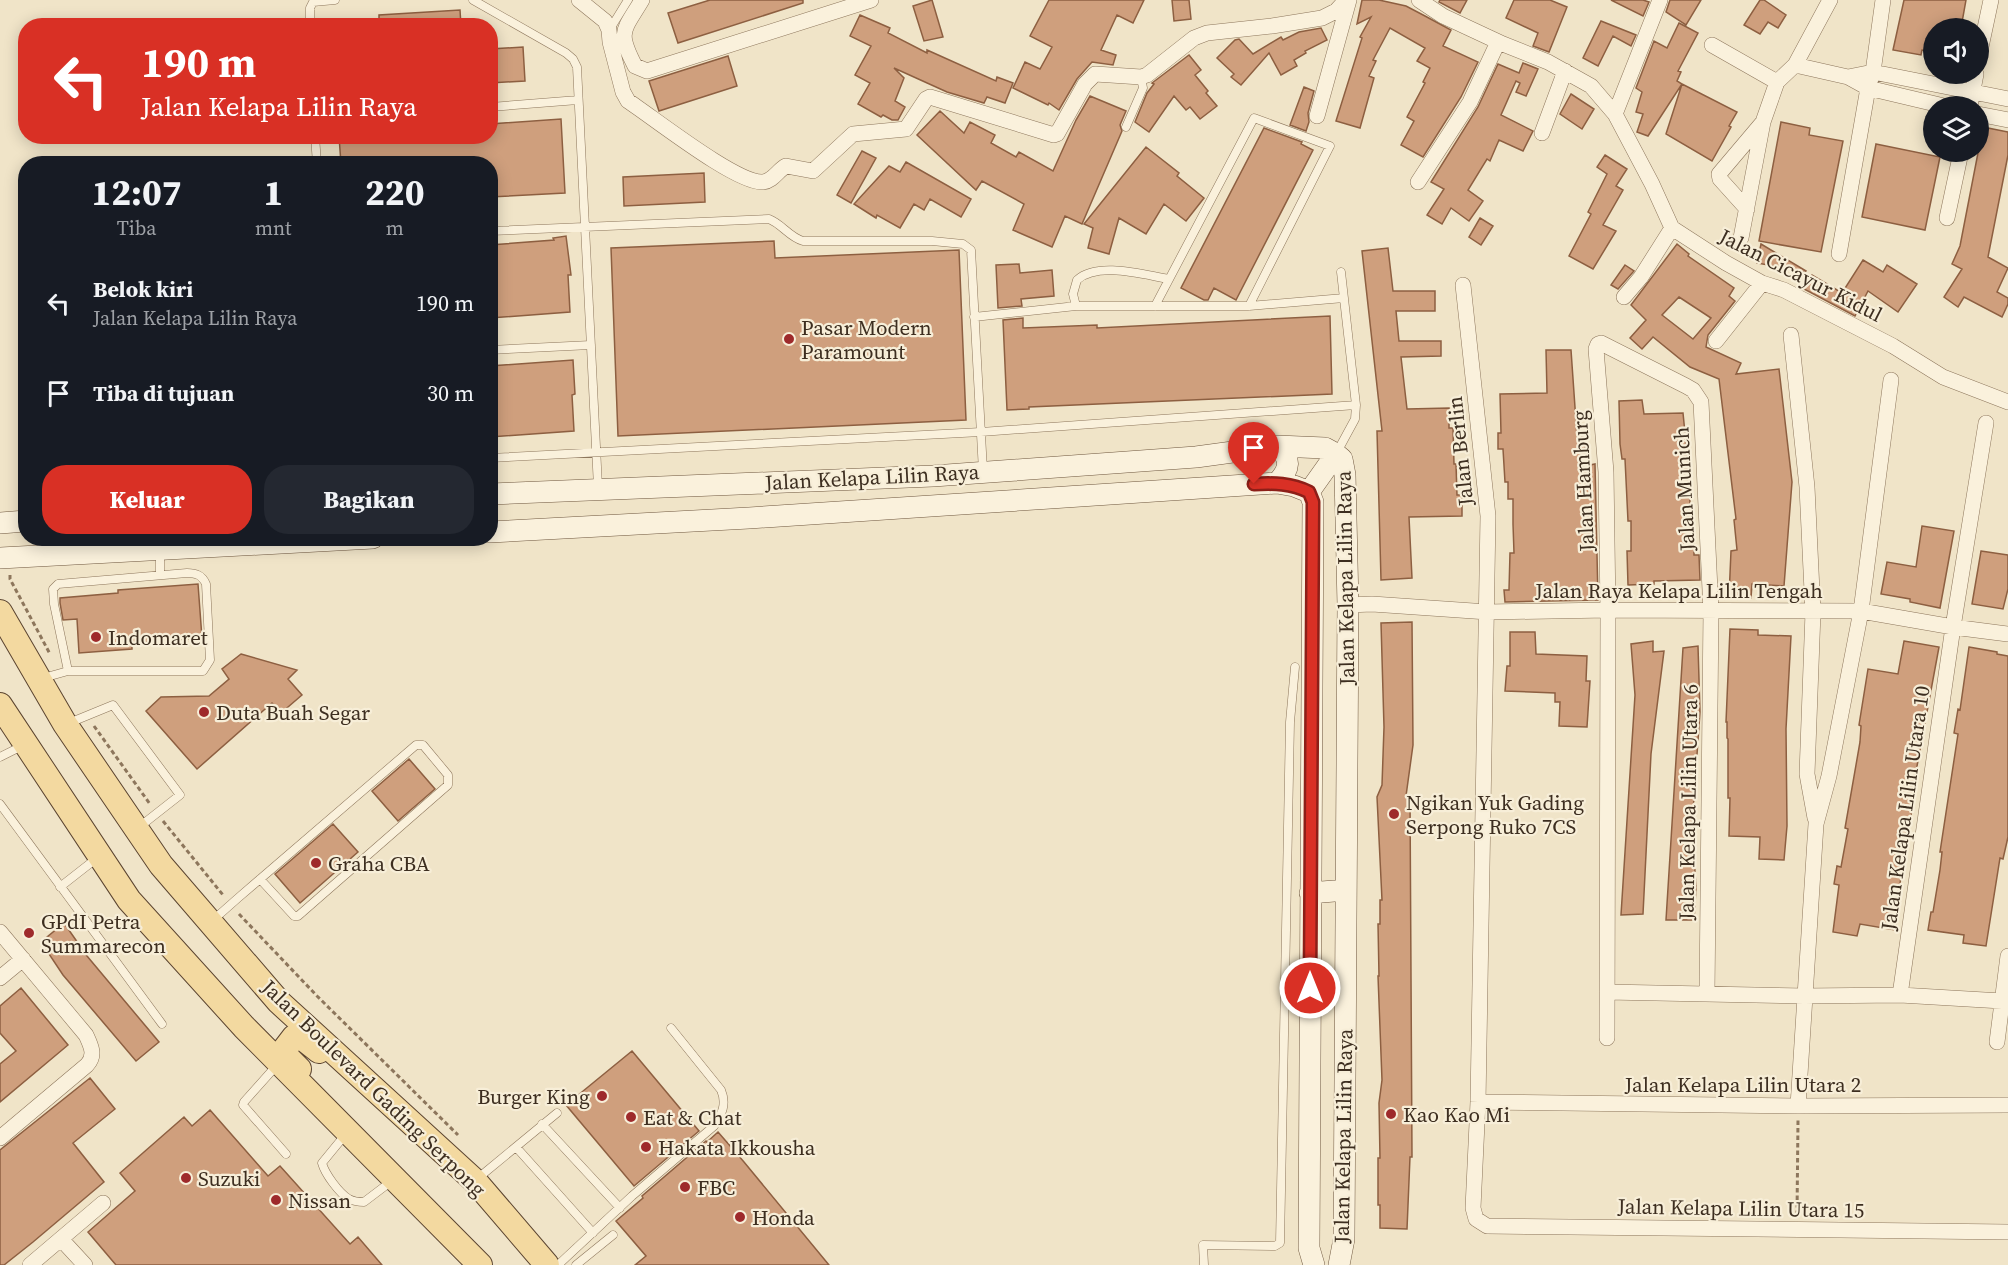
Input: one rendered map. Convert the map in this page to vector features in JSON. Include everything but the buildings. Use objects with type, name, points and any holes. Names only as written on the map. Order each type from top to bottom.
[{"type":"main road","name":"Jalan Boulevard Gading Serpong","points":[[0,612],[49,676],[136,829],[161,865],[279,1002],[475,1180],[547,1265]]},
{"type":"main road","points":[[0,705],[129,900],[244,1027],[480,1265]]},
{"type":"main road","points":[[205,984],[219,989],[228,996],[272,1040],[276,1041],[286,1032],[286,1027],[249,985],[238,966],[235,951]]},
{"type":"main road","points":[[372,1155],[362,1135],[284,1054],[284,1050],[294,1037],[300,1036],[380,1103],[399,1111]]},
{"type":"street","points":[[579,0],[603,19],[609,30],[623,92],[628,101],[723,166],[755,181],[767,182],[786,166],[813,171],[853,134],[906,129],[926,99],[930,98],[1054,135],[1057,134],[1084,84],[1095,74],[1141,77],[1147,75],[1194,38],[1207,33],[1322,18],[1348,0]]},
{"type":"street","points":[[642,0],[623,32],[623,38],[635,66],[642,70],[653,70],[862,1]]},
{"type":"street","points":[[1317,116],[1348,0]]},
{"type":"street","points":[[1419,0],[1443,16],[1548,62],[1591,86],[1615,114],[1672,228],[1641,277],[1624,297]]},
{"type":"street","points":[[1615,114],[1660,0]]},
{"type":"street","points":[[1741,238],[1763,122],[1777,82],[1795,65],[1830,0]]},
{"type":"street","points":[[1839,254],[1868,88],[1873,72],[1883,0]]},
{"type":"street","points":[[1987,18],[1991,0]]},
{"type":"street","points":[[1419,182],[1470,102],[1498,42]]},
{"type":"street","points":[[1712,45],[1777,82]]},
{"type":"street","points":[[1795,65],[1848,77],[1868,88],[1923,101]]},
{"type":"street","points":[[1542,133],[1565,71]]},
{"type":"street","points":[[1848,77],[1873,72],[2008,99]]},
{"type":"street","points":[[1971,96],[1974,84]]},
{"type":"street","points":[[1989,116],[2008,120]]},
{"type":"street","points":[[1747,209],[1720,179],[1719,174],[1763,122]]},
{"type":"street","points":[[1947,218],[1959,162]]},
{"type":"street","name":"Jalan Cicayur Kidul","points":[[1672,228],[1762,283],[1785,290],[1893,346],[1943,377],[2008,402]]},
{"type":"street","points":[[1716,341],[1762,283]]},
{"type":"street","name":"Jalan Berlin","points":[[1463,285],[1488,516],[1488,612]]},
{"type":"street","points":[[1791,335],[1807,487],[1813,612],[1807,774],[1816,824]]},
{"type":"street","name":"Jalan Hamburg","points":[[1607,1038],[1608,610],[1606,472],[1596,349],[1598,344],[1601,343],[1686,386],[1693,390],[1701,402]]},
{"type":"street","points":[[1798,1106],[1816,824],[1829,776],[1861,611],[1891,380]]},
{"type":"street","name":"Jalan Munich","points":[[1701,402],[1711,611]]},
{"type":"street","name":"Jalan Kelapa Lilin Utara 10","points":[[1900,994],[1953,627],[1986,423]]},
{"type":"street","points":[[1277,446],[1288,459],[1285,475],[1277,483]]},
{"type":"street","name":"Jalan Kelapa Lilin Raya","points":[[498,494],[984,472],[1196,457],[1277,446],[1325,448],[1336,453],[1342,459],[1345,475],[1348,605],[1344,1239],[1339,1265]]},
{"type":"street","points":[[1309,492],[1336,453]]},
{"type":"street","name":"Jalan Kelapa Lilin Raya","points":[[498,532],[749,518],[1277,483],[1309,492],[1313,502],[1301,722],[1311,893],[1310,1248],[1314,1265]]},
{"type":"street","points":[[0,523],[18,522]]},
{"type":"street","points":[[0,558],[231,546]]},
{"type":"street","name":"Jalan Raya Kelapa Lilin Tengah","points":[[1348,605],[1372,604],[1488,612],[1861,611],[2008,634]]},
{"type":"street","name":"Jalan Kelapa Lilin Utara 6","points":[[1707,993],[1711,611]]},
{"type":"street","points":[[1478,1102],[1488,612]]},
{"type":"street","points":[[1311,893],[1346,890]]},
{"type":"street","points":[[0,932],[86,1035],[92,1050],[92,1060],[87,1065],[0,1138]]},
{"type":"street","points":[[1997,1042],[2008,956]]},
{"type":"street","points":[[0,978],[23,959]]},
{"type":"street","points":[[1607,992],[1804,996],[1900,994],[2002,1001]]},
{"type":"street","name":"Jalan Kelapa Lilin Utara 2","points":[[1478,1102],[1798,1106],[2008,1105]]},
{"type":"street","name":"Jalan Kelapa Lilin Utara 15","points":[[1478,1102],[1473,1208],[1476,1219],[1487,1227],[2008,1232]]},
{"type":"street","points":[[30,1265],[103,1203]]},
{"type":"street","points":[[61,1239],[85,1265]]},
{"type":"lane","points":[[309,18],[309,11],[313,2],[335,0]]},
{"type":"lane","points":[[473,0],[570,56],[577,67],[598,489]]},
{"type":"lane","points":[[609,30],[628,0]]},
{"type":"lane","points":[[1126,127],[1143,88],[1141,77]]},
{"type":"lane","points":[[498,106],[579,100]]},
{"type":"lane","points":[[1155,306],[1254,118],[1330,146],[1249,306]]},
{"type":"lane","points":[[498,231],[769,219],[780,224],[793,237],[802,241],[963,243],[971,250],[984,472]]},
{"type":"lane","points":[[1076,306],[1073,294],[1077,280],[1089,273],[1115,271],[1169,279]]},
{"type":"lane","points":[[1336,453],[1355,419],[1356,405],[1341,272]]},
{"type":"lane","points":[[974,317],[1076,306],[1249,306],[1344,298]]},
{"type":"lane","points":[[498,350],[591,345]]},
{"type":"lane","points":[[498,458],[981,432],[1356,405]]},
{"type":"lane","points":[[160,550],[160,574]]},
{"type":"lane","points":[[49,676],[68,671],[199,672],[205,669],[210,660],[206,584],[202,577],[194,573],[160,574],[62,582],[55,586],[52,593],[68,671]]},
{"type":"lane","points":[[1204,1265],[1203,1245],[1275,1245],[1280,1243],[1301,722],[1295,667]]},
{"type":"lane","points":[[76,720],[113,705],[180,795],[136,829]]},
{"type":"lane","points":[[0,757],[26,744]]},
{"type":"lane","points":[[210,922],[230,904],[416,745],[423,745],[448,775],[448,785],[298,916],[294,916],[260,879]]},
{"type":"lane","points":[[0,804],[162,1024]]},
{"type":"lane","points":[[60,886],[99,856]]},
{"type":"lane","points":[[558,1265],[714,1126],[721,1115],[724,1098],[721,1090],[671,1028]]},
{"type":"lane","points":[[280,1062],[243,1105],[286,1154]]},
{"type":"lane","points":[[475,1180],[557,1113]]},
{"type":"lane","points":[[542,1124],[620,1208]]},
{"type":"lane","points":[[349,1131],[321,1163],[342,1193],[349,1199],[364,1202],[395,1179]]},
{"type":"lane","points":[[516,1147],[593,1233]]},
{"type":"lane","points":[[576,1265],[613,1235]]},
{"type":"path","points":[[25,557],[25,564],[10,574],[10,579],[49,676]]},
{"type":"path","points":[[76,720],[230,904],[317,996],[458,1136]]},
{"type":"path","points":[[1797,1230],[1798,1106]]},
{"type":"place","name":"Pasar Modern Paramount","points":[[789,339]]},
{"type":"place","name":"Indomaret","points":[[96,637]]},
{"type":"place","name":"Duta Buah Segar","points":[[204,712]]},
{"type":"place","name":"Ngikan Yuk Gading Serpong Ruko 7CS","points":[[1394,814]]},
{"type":"place","name":"Graha CBA","points":[[316,863]]},
{"type":"place","name":"GPdI Petra Summarecon","points":[[29,933]]},
{"type":"place","name":"Burger King","points":[[602,1096]]},
{"type":"place","name":"Kao Kao Mi","points":[[1391,1114]]},
{"type":"place","name":"Eat & Chat","points":[[631,1117]]},
{"type":"place","name":"Hakata Ikkousha","points":[[646,1147]]},
{"type":"place","name":"Suzuki","points":[[186,1178]]},
{"type":"place","name":"FBC","points":[[685,1187]]},
{"type":"place","name":"Nissan","points":[[276,1200]]},
{"type":"place","name":"Honda","points":[[740,1217]]},
{"type":"route","points":[[1254,484],[1277,483],[1301,488],[1309,492],[1313,502],[1310,988]]}]
